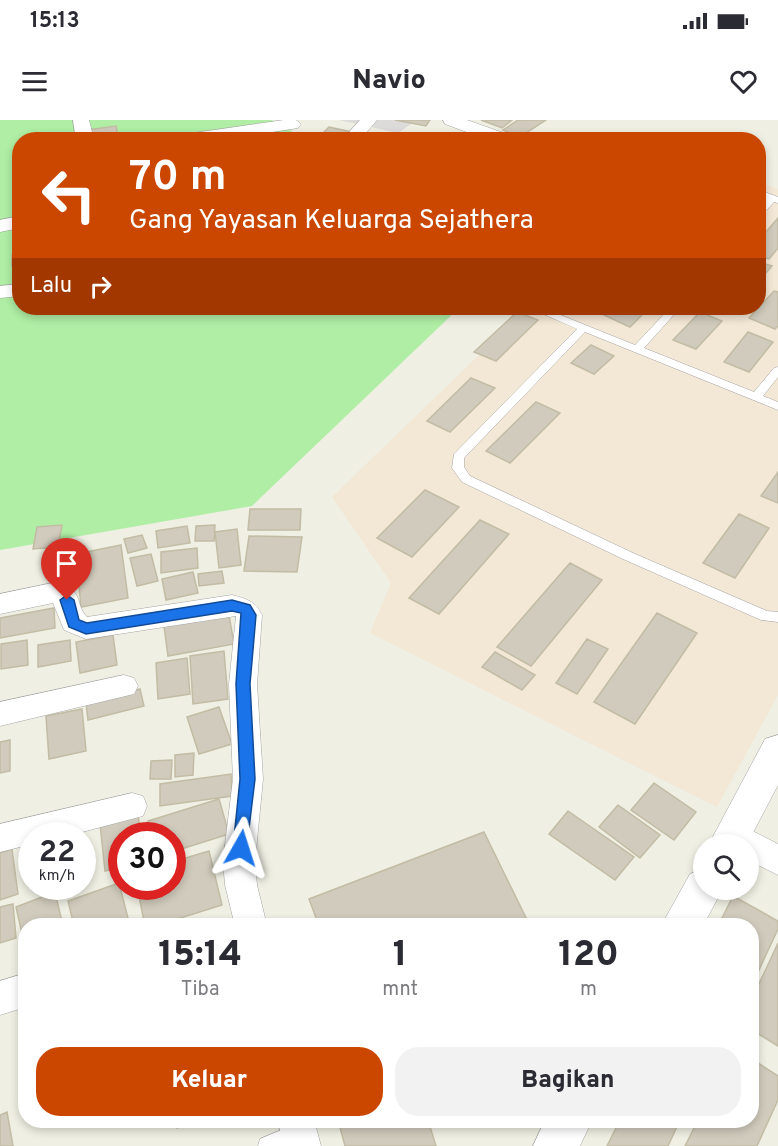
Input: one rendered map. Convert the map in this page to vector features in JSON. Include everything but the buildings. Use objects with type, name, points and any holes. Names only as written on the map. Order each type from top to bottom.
[{"type":"street","points":[[358,132],[369,120]]},
{"type":"street","points":[[451,120],[486,132]]},
{"type":"street","points":[[236,132],[292,124]]},
{"type":"street","points":[[471,132],[476,128]]},
{"type":"street","points":[[0,604],[48,592],[57,592],[64,595],[73,623],[86,628],[232,605],[245,609],[249,615],[243,684],[248,779],[239,861],[249,918]]},
{"type":"street","points":[[0,714],[124,686]]},
{"type":"street","points":[[733,834],[778,750]]},
{"type":"street","points":[[0,838],[132,806]]},
{"type":"street","points":[[759,853],[778,861]]},
{"type":"street","points":[[686,918],[696,900]]},
{"type":"street","points":[[0,998],[18,992]]},
{"type":"street","points":[[555,1146],[565,1128]]},
{"type":"lane","points":[[553,315],[778,406]]},
{"type":"lane","points":[[638,349],[669,315]]},
{"type":"lane","points":[[584,327],[458,457],[458,468],[466,479],[628,556],[766,616],[778,617]]},
{"type":"lane","points":[[756,397],[778,370]]},
{"type":"shaded area","points":[[339,120],[417,120],[399,132]]},
{"type":"shaded area","points":[[766,185],[778,189],[778,695],[717,807],[370,633],[391,583],[332,497],[521,315],[766,315]]},
{"type":"green space","points":[[0,120],[272,120],[293,132],[12,132],[12,315],[452,315],[252,506],[0,550]]},
{"type":"route","points":[[67,600],[73,623],[86,628],[232,605],[245,609],[249,615],[243,684],[248,779],[241,848]]}]
